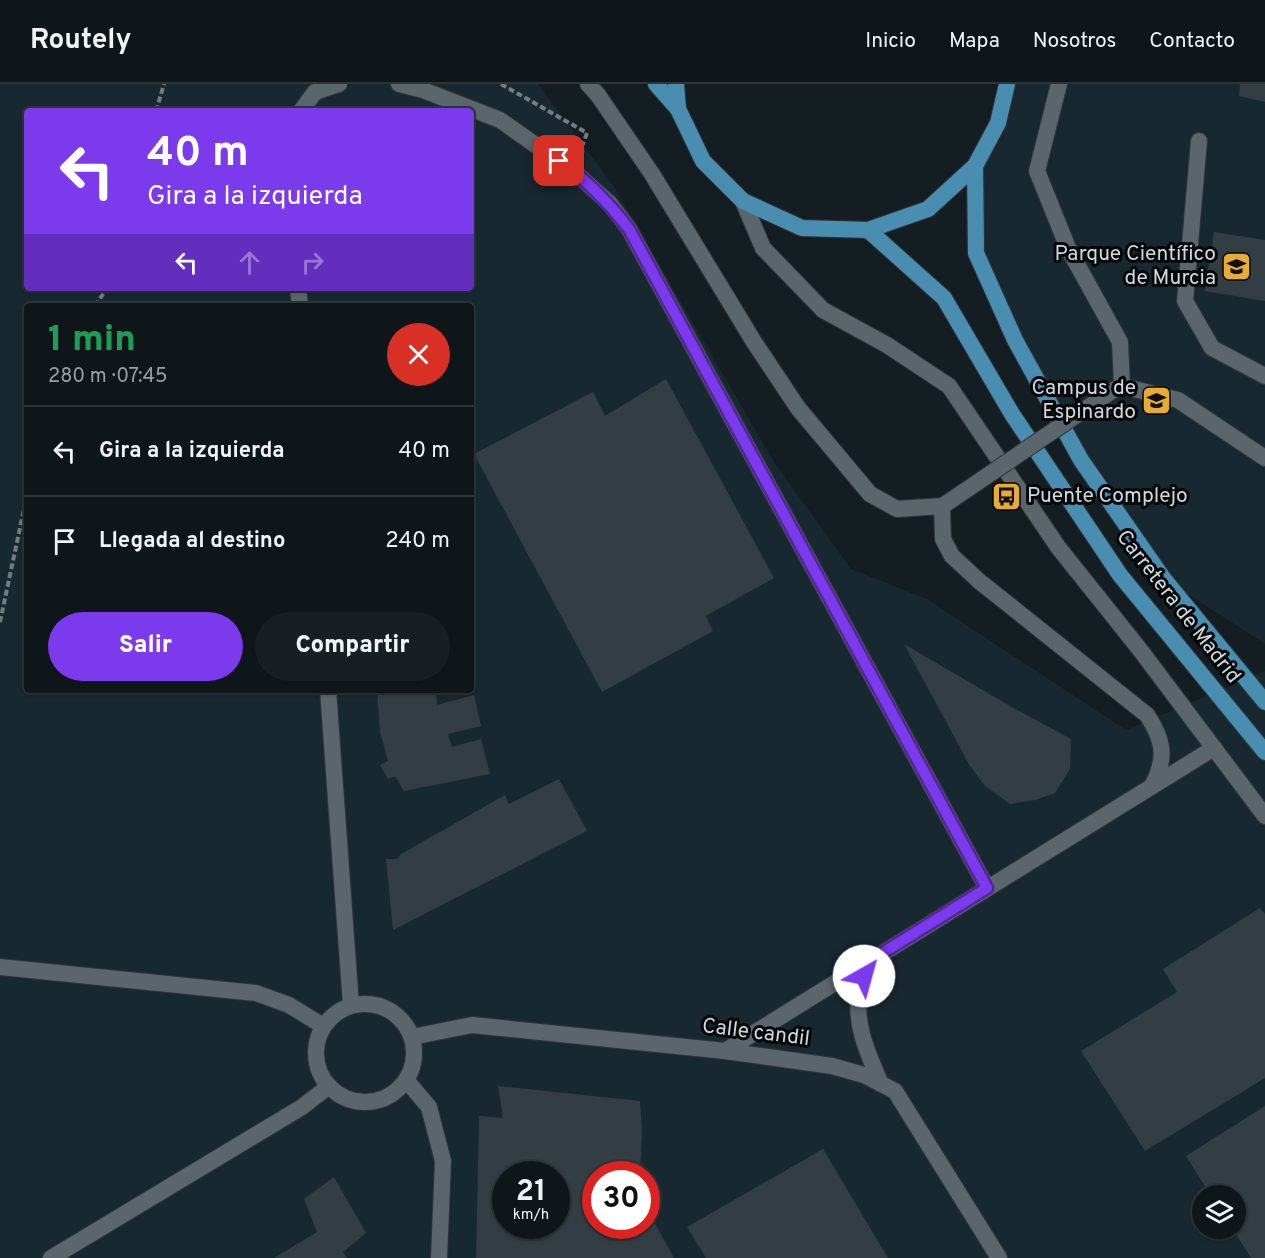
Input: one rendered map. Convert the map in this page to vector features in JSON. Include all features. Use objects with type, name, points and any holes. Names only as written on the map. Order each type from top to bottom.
[{"type":"main road","points":[[656,84],[678,109],[703,160],[743,201],[802,228],[868,230],[928,208],[975,166],[998,123],[1008,85]]},
{"type":"main road","points":[[676,84],[678,109]]},
{"type":"main road","name":"Carretera de Madrid","points":[[975,166],[976,253],[1015,340],[1082,460],[1149,558],[1265,702]]},
{"type":"main road","name":"Carretera de Madrid","points":[[868,230],[944,298],[1012,414],[1120,575],[1265,752]]},
{"type":"street","points":[[303,108],[315,92],[339,84]]},
{"type":"street","points":[[399,84],[423,90],[469,108]]},
{"type":"street","points":[[588,84],[652,174],[754,342],[798,408],[870,494],[897,510],[944,504],[1117,388],[1178,400],[1265,458]]},
{"type":"street","points":[[1059,84],[1037,171],[1068,248],[1120,342],[1117,388]]},
{"type":"street","points":[[474,110],[500,120],[578,174],[610,204],[629,229],[987,888]]},
{"type":"street","points":[[1199,141],[1185,301],[1212,348],[1265,376]]},
{"type":"street","points":[[743,201],[763,248],[823,310],[887,345],[949,386],[1058,547],[1141,651],[1265,816]]},
{"type":"street","points":[[944,504],[943,539],[952,556],[979,581],[1147,715],[1159,734],[1162,768],[1153,784]]},
{"type":"street","points":[[327,693],[351,1005]]},
{"type":"street","points":[[725,1051],[1214,748]]},
{"type":"street","points":[[868,962],[859,990],[859,1015],[863,1044],[882,1084]]},
{"type":"street","points":[[0,967],[256,993],[289,1005],[323,1026]]},
{"type":"street","points":[[367,1003],[386,1008],[401,1019],[412,1037],[414,1055],[412,1068],[399,1089],[383,1099],[363,1102],[345,1098],[329,1086],[318,1069],[315,1051],[323,1026],[331,1017],[351,1005],[367,1003]]},
{"type":"street","name":"Calle candil","points":[[412,1037],[472,1024],[725,1051],[832,1066],[864,1076],[895,1091],[999,1258]]},
{"type":"street","points":[[406,1080],[429,1107],[443,1161],[440,1258]]},
{"type":"street","points":[[51,1258],[302,1107],[329,1086]]},
{"type":"path","points":[[157,108],[164,84]]},
{"type":"path","points":[[501,84],[587,133],[581,149],[586,159]]},
{"type":"path","points":[[0,622],[24,509]]},
{"type":"shaded area","points":[[0,84],[538,84],[615,188],[774,462],[851,569],[927,599],[1126,730],[1265,671],[1265,1258],[0,1258]]},
{"type":"shaded area","name":"Campus de Espinardo","points":[[1007,84],[1265,84],[1265,644],[1163,578],[1081,460],[976,253],[975,166]]},
{"type":"building","points":[[1240,84],[1265,84],[1265,102],[1239,96]]},
{"type":"building","name":"Parque Científico de Murcia","points":[[1214,232],[1265,240],[1265,301],[1205,291]]},
{"type":"building","points":[[666,379],[774,578],[706,616],[713,631],[602,692],[474,454],[593,392],[605,416]]},
{"type":"building","points":[[904,644],[1071,739],[1070,769],[1055,793],[1035,800],[1010,804],[984,785],[970,766]]},
{"type":"building","points":[[377,693],[436,693],[437,705],[474,695],[481,726],[448,734],[452,747],[481,739],[490,774],[404,791],[395,776],[388,779],[380,765],[388,761],[380,732]]},
{"type":"building","points":[[559,779],[587,831],[393,930],[386,859],[397,859],[401,854],[505,795],[509,804]]},
{"type":"building","points":[[1260,908],[1265,914],[1265,1078],[1145,1151],[1081,1051],[1177,992],[1163,969]]},
{"type":"building","points":[[498,1086],[640,1101],[641,1161],[582,1161],[582,1239],[660,1239],[660,1233],[674,1258],[476,1258],[479,1116],[503,1118]]},
{"type":"building","points":[[1265,1106],[1265,1258],[1251,1258],[1239,1239],[1246,1239],[1246,1185],[1204,1185],[1186,1156]]},
{"type":"building","points":[[823,1149],[888,1258],[706,1258],[687,1227]]},
{"type":"building","points":[[334,1177],[366,1233],[343,1252],[347,1258],[274,1258],[317,1232],[304,1199]]},
{"type":"place","name":"Parque Científico de Murcia","points":[[1237,266]]},
{"type":"place","name":"Campus de Espinardo","points":[[1157,400]]},
{"type":"place","name":"Puente Complejo","points":[[1006,496]]},
{"type":"route","points":[[559,161],[578,174],[610,204],[629,229],[987,888],[868,962],[864,976]]}]
